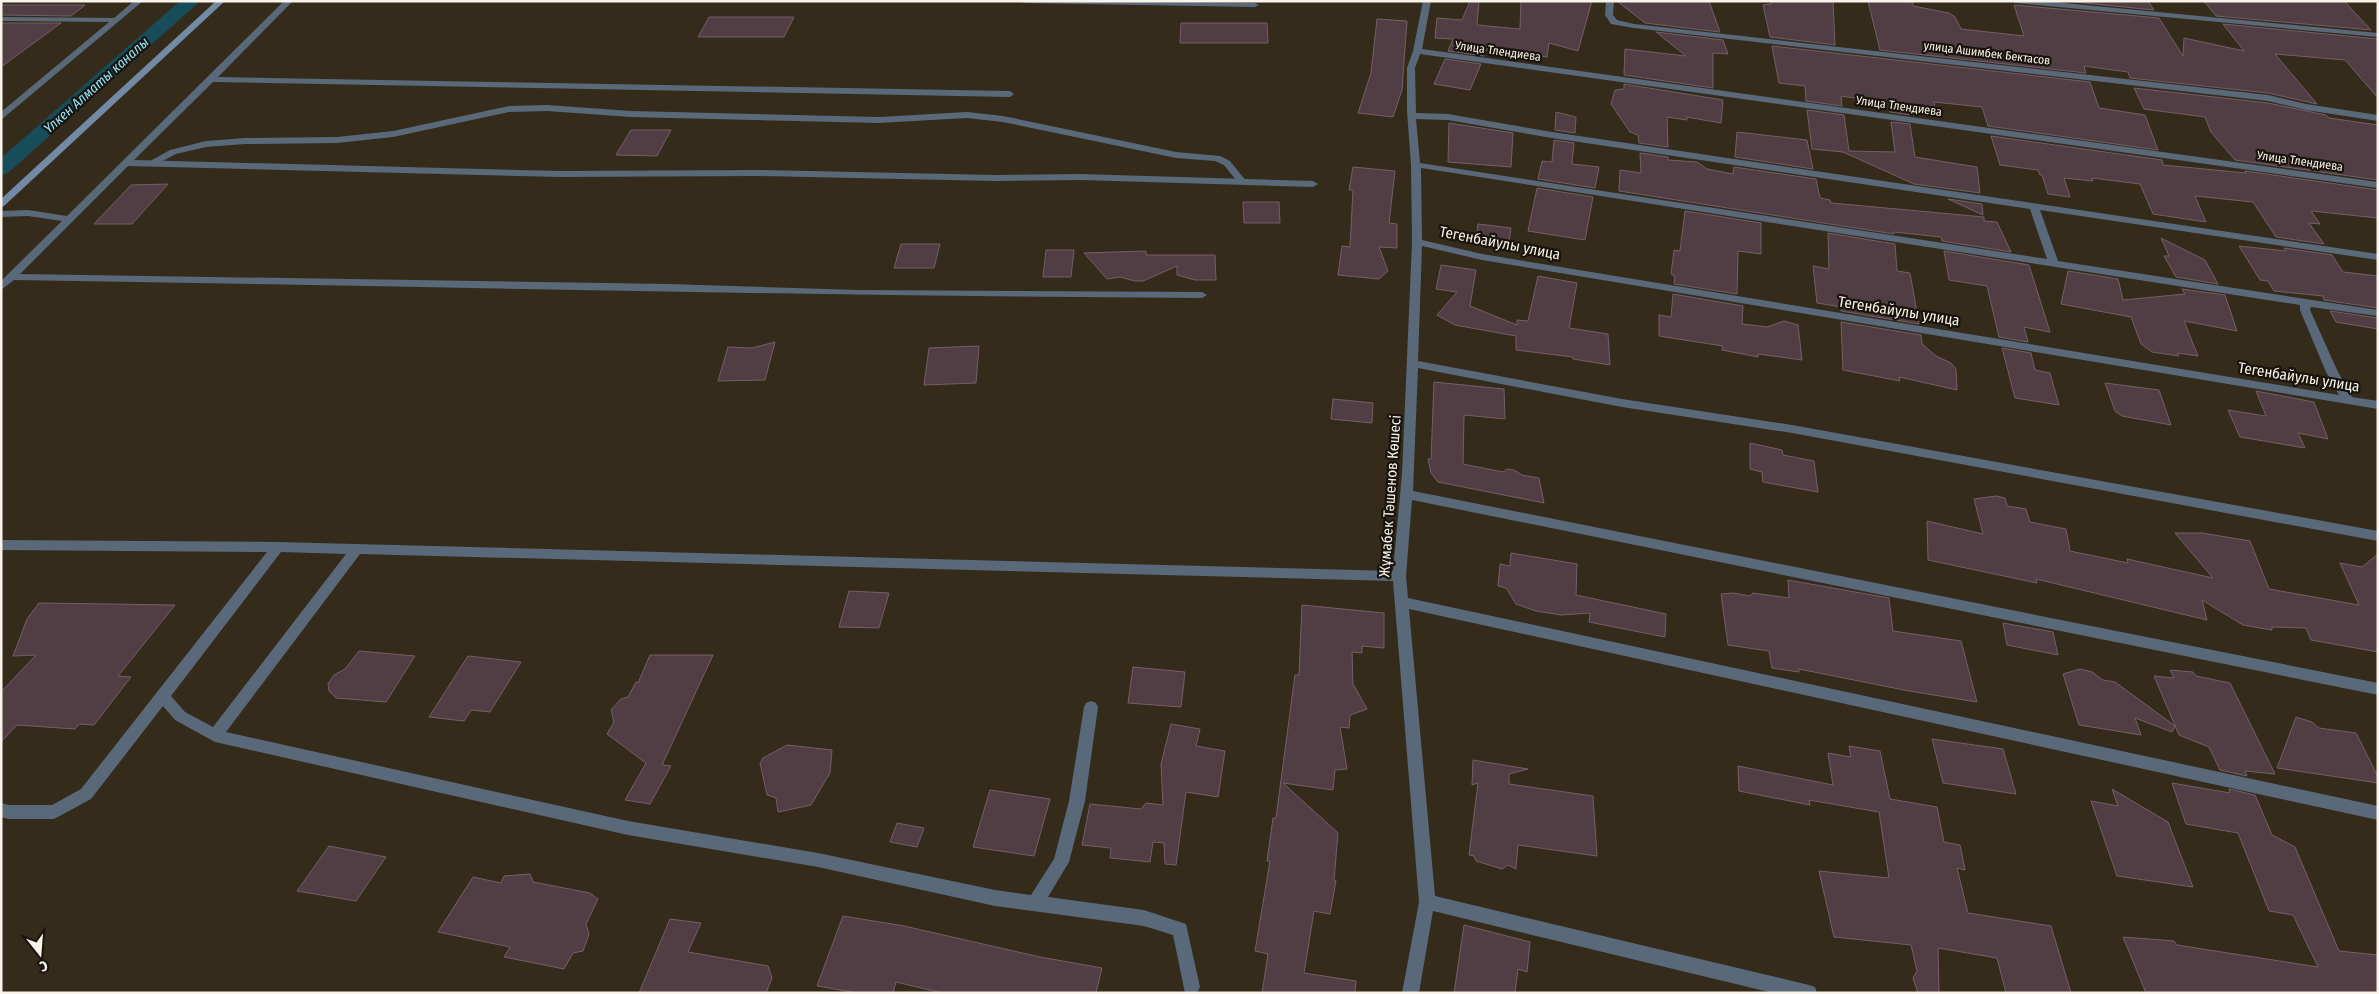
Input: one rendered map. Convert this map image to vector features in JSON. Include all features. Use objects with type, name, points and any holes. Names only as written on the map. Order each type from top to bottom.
[{"type":"main road","points":[[1,204],[221,1]]},
{"type":"street","points":[[1,117],[139,1]]},
{"type":"street","points":[[1,287],[289,1]]},
{"type":"street","points":[[1024,1],[1256,5]]},
{"type":"street","name":"Жұмабек Тәшенов Көшесі","points":[[1410,993],[1426,902],[1399,576],[1414,364],[1417,242],[1416,166],[1411,68],[1417,52],[1427,1]]},
{"type":"street","name":"улица Ашимбек Бектасов","points":[[1610,1],[1609,15],[1614,22],[1634,26],[2268,98],[2306,107],[2378,118]]},
{"type":"street","points":[[2015,1],[2378,35]]},
{"type":"street","points":[[1,19],[115,20]]},
{"type":"street","name":"Улица Тлендиева","points":[[1417,52],[2378,185]]},
{"type":"street","points":[[211,79],[1010,94]]},
{"type":"street","points":[[1,107],[14,108]]},
{"type":"street","points":[[150,164],[173,152],[206,144],[244,140],[337,140],[393,134],[509,109],[547,108],[641,114],[879,120],[967,115],[1003,119],[1127,146],[1217,158],[1227,163],[1242,182]]},
{"type":"street","points":[[1412,116],[1448,117],[1552,135],[2378,257]]},
{"type":"street","points":[[127,163],[551,173],[758,173],[995,178],[1080,177],[1314,184]]},
{"type":"street","points":[[1416,166],[1457,170],[2378,313]]},
{"type":"street","points":[[2034,206],[2053,262]]},
{"type":"street","points":[[1,214],[28,213],[70,219]]},
{"type":"street","name":"Тегенбайулы улица","points":[[1417,242],[1482,257],[2378,405]]},
{"type":"street","points":[[12,277],[858,293],[1202,295]]},
{"type":"street","points":[[2306,303],[2305,310],[2332,372],[2348,400]]},
{"type":"street","points":[[1414,364],[1622,403],[1792,429],[2378,536]]},
{"type":"street","points":[[1406,494],[2378,689]]},
{"type":"street","points":[[1,545],[278,547],[1399,576]]},
{"type":"street","points":[[4,813],[54,812],[86,794],[278,547]]},
{"type":"street","points":[[215,736],[355,550]]},
{"type":"street","points":[[1402,602],[2378,813]]},
{"type":"street","points":[[163,696],[180,716],[215,736],[628,828],[818,860],[995,898],[1144,918],[1180,930],[1191,987]]},
{"type":"street","points":[[1035,903],[1061,862],[1077,801],[1091,707]]},
{"type":"street","points":[[1426,902],[1809,993]]},
{"type":"building","points":[[1470,1],[1479,1],[1477,25],[1520,29],[1521,1],[1592,1],[1578,51],[1549,43],[1547,57],[1487,49],[1484,56],[1448,51],[1453,39],[1435,38],[1437,18],[1462,20]]},
{"type":"building","points":[[1617,1],[1709,1],[1720,32],[1645,23]]},
{"type":"building","points":[[1771,1],[1833,1],[1835,45],[1770,37],[1763,5],[1771,4]]},
{"type":"building","points":[[1868,1],[1913,2],[1913,6],[1949,13],[1955,17],[1961,29],[2024,36],[2014,5],[2159,18],[2183,56],[2184,38],[2244,51],[2223,24],[2378,39],[2378,98],[2345,60],[2275,54],[2317,104],[2268,93],[2130,78],[2128,72],[2084,66],[2086,73],[1880,50]]},
{"type":"building","points":[[2065,1],[2148,1],[2154,10]]},
{"type":"building","points":[[2204,1],[2344,1],[2371,30],[2216,16]]},
{"type":"building","points":[[1,5],[85,5],[71,16],[1,15]]},
{"type":"building","points":[[709,17],[794,17],[784,37],[698,37]]},
{"type":"building","points":[[1377,19],[1407,21],[1402,90],[1393,117],[1358,113],[1371,73]]},
{"type":"building","points":[[1,23],[61,23],[1,67]]},
{"type":"building","points":[[1181,23],[1267,23],[1268,43],[1180,43]]},
{"type":"building","points":[[1656,32],[1723,40],[1728,54],[1713,53],[1713,88],[1624,75],[1625,49],[1686,56]]},
{"type":"building","points":[[1772,46],[2090,82],[2099,108],[2145,115],[2158,150],[1988,126],[1982,107],[1934,102],[1935,108],[1917,105],[1918,116],[1890,112],[1889,103],[1841,96],[1842,106],[1806,101],[1805,86],[1779,83]]},
{"type":"building","points":[[1445,59],[1481,64],[1470,90],[1434,84]]},
{"type":"building","points":[[1624,84],[1723,100],[1721,123],[1687,117],[1687,120],[1667,117],[1668,147],[1639,143],[1638,135],[1630,132],[1611,104],[1615,90],[1624,89]]},
{"type":"building","points":[[2134,88],[2268,103],[2326,115],[2329,118],[2378,125],[2378,180],[2235,160],[2211,132],[2205,117],[2144,109]]},
{"type":"building","points":[[1807,110],[1844,115],[1849,151],[1895,152],[1891,122],[1910,124],[1915,157],[1977,167],[1980,193],[1914,184],[1843,152],[1812,149]]},
{"type":"building","points":[[1556,112],[1576,117],[1575,133],[1555,130]]},
{"type":"building","points":[[1449,123],[1513,133],[1511,167],[1448,162]]},
{"type":"building","points":[[631,130],[671,130],[657,156],[616,155]]},
{"type":"building","points":[[1737,132],[1807,140],[1813,169],[1735,157]]},
{"type":"building","points":[[1991,136],[2162,160],[2163,165],[2246,173],[2245,171],[2378,190],[2378,218],[2311,211],[2320,224],[2309,223],[2324,244],[2276,237],[2253,202],[2195,196],[2206,222],[2153,214],[2140,184],[2092,178],[2093,181],[2064,178],[2070,197],[2048,194],[2042,175],[2040,175],[2038,170],[2000,165]]},
{"type":"building","points":[[1554,140],[1574,143],[1572,164],[1599,167],[1595,188],[1538,179],[1542,161],[1552,162]]},
{"type":"building","points":[[1640,153],[1668,157],[1668,160],[1697,162],[1707,169],[1733,174],[1734,167],[1816,179],[1820,198],[1830,200],[1831,203],[1984,217],[1984,221],[1997,222],[2011,252],[1942,241],[1941,237],[1894,232],[1894,234],[1619,191],[1620,170],[1641,173]]},
{"type":"building","points":[[1353,167],[1395,171],[1389,223],[1397,224],[1397,248],[1379,247],[1388,271],[1379,279],[1338,275],[1342,246],[1350,247],[1353,190],[1349,190]]},
{"type":"building","points":[[168,184],[132,224],[94,224],[131,185]]},
{"type":"building","points":[[1537,188],[1593,197],[1585,240],[1528,231]]},
{"type":"building","points":[[1948,199],[1982,204],[1983,215]]},
{"type":"building","points":[[1243,202],[1279,202],[1280,223],[1244,223]]},
{"type":"building","points":[[1685,211],[1761,223],[1761,254],[1738,251],[1737,294],[1674,284],[1675,276],[1671,274],[1674,250],[1680,251]]},
{"type":"building","points":[[1478,224],[1511,228],[1508,249],[1475,245]]},
{"type":"building","points":[[1828,233],[1895,244],[1897,271],[1910,273],[1919,324],[1841,311],[1841,307],[1817,303],[1813,266],[1829,269]]},
{"type":"building","points":[[2161,238],[2205,260],[2218,284],[2176,277],[2164,256],[2169,256]]},
{"type":"building","points":[[901,244],[940,244],[934,268],[894,268]]},
{"type":"building","points":[[2239,246],[2286,251],[2284,248],[2332,255],[2343,272],[2378,276],[2378,308],[2324,300],[2323,296],[2274,291],[2268,281],[2260,280]]},
{"type":"building","points":[[1046,250],[1074,250],[1071,277],[1043,277]]},
{"type":"building","points":[[1146,251],[1146,255],[1215,255],[1216,280],[1195,280],[1177,275],[1177,266],[1143,281],[1120,277],[1107,279],[1084,253]]},
{"type":"building","points":[[1944,251],[2029,265],[2050,332],[2024,327],[2028,342],[1999,337],[1987,286],[1949,280]]},
{"type":"building","points":[[1441,265],[1476,270],[1470,306],[1517,325],[1517,320],[1528,321],[1538,276],[1577,283],[1569,328],[1608,334],[1610,365],[1573,359],[1573,357],[1516,350],[1516,336],[1455,325],[1437,315],[1457,292],[1436,289]]},
{"type":"building","points":[[2068,271],[2118,279],[2123,300],[2185,294],[2182,289],[2225,295],[2237,331],[2184,321],[2198,356],[2177,353],[2179,356],[2152,352],[2141,344],[2131,317],[2061,304]]},
{"type":"building","points":[[1673,294],[1743,306],[1742,324],[1767,327],[1784,321],[1798,325],[1802,360],[1758,354],[1758,357],[1722,350],[1723,346],[1659,336],[1659,315],[1671,317]]},
{"type":"building","points":[[2330,311],[2378,318],[2378,329],[2336,322]]},
{"type":"building","points":[[1841,322],[1921,335],[1922,344],[1936,356],[1951,363],[1956,369],[1957,390],[1899,377],[1900,381],[1843,370]]},
{"type":"building","points":[[775,342],[765,380],[718,381],[728,347],[752,348]]},
{"type":"building","points":[[979,346],[976,383],[924,385],[929,348]]},
{"type":"building","points":[[2002,348],[2031,353],[2035,370],[2050,373],[2059,405],[2015,398]]},
{"type":"building","points":[[1434,382],[1504,389],[1505,419],[1464,415],[1463,464],[1503,472],[1507,469],[1514,470],[1522,475],[1539,478],[1544,503],[1438,482],[1431,473],[1428,459],[1431,459]]},
{"type":"building","points":[[2105,383],[2159,390],[2171,425],[2122,416],[2115,411]]},
{"type":"building","points":[[2256,391],[2314,402],[2328,439],[2298,433],[2305,448],[2240,437],[2228,410],[2266,416]]},
{"type":"building","points":[[1333,399],[1373,403],[1372,423],[1331,419]]},
{"type":"building","points":[[1750,443],[1782,450],[1783,455],[1814,461],[1818,492],[1763,482],[1762,472],[1750,469]]},
{"type":"building","points":[[1996,496],[2005,498],[2007,506],[2026,509],[2030,522],[2066,529],[2070,551],[2128,563],[2127,559],[2213,578],[2175,533],[2202,533],[2250,541],[2269,589],[2359,605],[2340,563],[2362,567],[2378,554],[2378,652],[2311,640],[2306,628],[2272,627],[2272,630],[2243,625],[2202,600],[2207,620],[2036,579],[2037,583],[1928,560],[1927,521],[1983,534],[1974,499]]},
{"type":"building","points":[[1511,553],[1577,564],[1576,595],[1666,614],[1665,637],[1589,622],[1590,613],[1561,615],[1536,611],[1516,604],[1506,588],[1498,586],[1500,564],[1510,566]]},
{"type":"building","points":[[1788,580],[1889,598],[1893,631],[1961,641],[1977,702],[1909,691],[1799,669],[1799,672],[1772,668],[1769,651],[1728,645],[1721,594],[1733,593],[1750,596],[1753,593],[1789,598]]},
{"type":"building","points":[[849,591],[889,593],[879,628],[839,627]]},
{"type":"building","points":[[39,603],[175,605],[118,676],[131,677],[94,725],[79,724],[75,729],[17,725],[1,742],[1,692],[36,655],[13,656],[27,619]]},
{"type":"building","points":[[1302,605],[1384,613],[1384,648],[1362,646],[1362,653],[1352,652],[1353,684],[1367,709],[1350,715],[1349,728],[1340,727],[1347,769],[1335,770],[1333,790],[1283,783],[1338,833],[1334,880],[1336,881],[1330,914],[1314,911],[1304,973],[1356,981],[1355,993],[1262,993],[1268,954],[1255,951],[1270,861],[1267,861],[1273,818],[1276,818],[1295,675],[1299,675]]},
{"type":"building","points":[[2003,623],[2053,632],[2058,655],[2007,645]]},
{"type":"building","points":[[359,651],[415,656],[386,702],[336,698],[329,691],[328,684],[334,675],[345,669]]},
{"type":"building","points":[[650,655],[713,655],[662,765],[671,766],[650,804],[625,800],[646,763],[607,734],[614,722],[611,710],[621,699],[628,697],[636,682],[638,683]]},
{"type":"building","points":[[468,656],[521,662],[490,712],[471,710],[464,721],[429,717]]},
{"type":"building","points":[[1133,667],[1185,672],[1181,707],[1128,703]]},
{"type":"building","points":[[2080,669],[2092,672],[2103,680],[2115,682],[2175,726],[2172,732],[2135,718],[2141,735],[2079,725],[2063,674]]},
{"type":"building","points":[[2170,670],[2193,672],[2196,676],[2230,683],[2275,774],[2245,771],[2247,776],[2220,770],[2209,747],[2179,735],[2154,676],[2174,678]]},
{"type":"building","points":[[2296,717],[2312,722],[2319,728],[2356,733],[2378,777],[2378,783],[2277,768]]},
{"type":"building","points":[[1171,724],[1200,729],[1196,746],[1225,751],[1218,797],[1186,792],[1176,865],[1165,864],[1164,843],[1153,842],[1150,862],[1110,858],[1111,848],[1082,845],[1090,804],[1141,809],[1146,803],[1163,805],[1161,764]]},
{"type":"building","points":[[1932,739],[2003,749],[2016,794],[1943,783]]},
{"type":"building","points":[[787,745],[832,750],[830,773],[811,805],[778,812],[776,798],[767,795],[760,763],[763,758]]},
{"type":"building","points":[[1849,746],[1880,751],[1890,799],[1937,807],[1944,842],[1960,845],[1965,870],[1957,868],[1968,913],[2051,926],[2071,993],[2006,993],[1997,958],[1938,948],[1939,993],[1918,993],[1913,978],[1917,971],[1911,945],[1834,937],[1819,871],[1889,878],[1879,812],[1809,800],[1810,805],[1739,791],[1738,766],[1833,785],[1828,753],[1851,757]]},
{"type":"building","points":[[1473,760],[1528,769],[1509,774],[1509,784],[1593,796],[1597,856],[1518,845],[1516,869],[1508,865],[1502,869],[1476,861],[1474,856],[1469,855],[1478,783],[1472,785]]},
{"type":"building","points":[[2172,783],[2230,793],[2229,789],[2255,795],[2272,835],[2295,847],[2339,951],[2378,955],[2378,993],[2146,993],[2123,937],[2174,941],[2177,945],[2318,967],[2293,915],[2269,911],[2238,833],[2186,824]]},
{"type":"building","points":[[2112,789],[2168,822],[2193,887],[2117,876],[2091,801],[2118,806]]},
{"type":"building","points":[[990,790],[1050,799],[1034,856],[973,847]]},
{"type":"building","points":[[897,823],[924,828],[917,847],[890,842]]},
{"type":"building","points":[[329,846],[386,857],[356,901],[297,891]]},
{"type":"building","points":[[530,874],[533,882],[590,893],[598,899],[586,924],[589,934],[583,951],[573,953],[564,969],[504,957],[510,947],[438,932],[473,877],[501,883],[504,876]]},
{"type":"building","points":[[843,916],[904,926],[1040,957],[1102,968],[1096,993],[942,993],[896,982],[893,993],[858,993],[817,986]]},
{"type":"building","points":[[670,919],[701,923],[688,952],[768,966],[772,978],[766,993],[639,993]]},
{"type":"building","points":[[1464,925],[1530,942],[1527,972],[1518,969],[1515,993],[1454,993]]},
{"type":"waterway","name":"Үлкен Алматы каналы","points":[[1,169],[191,1]]}]
